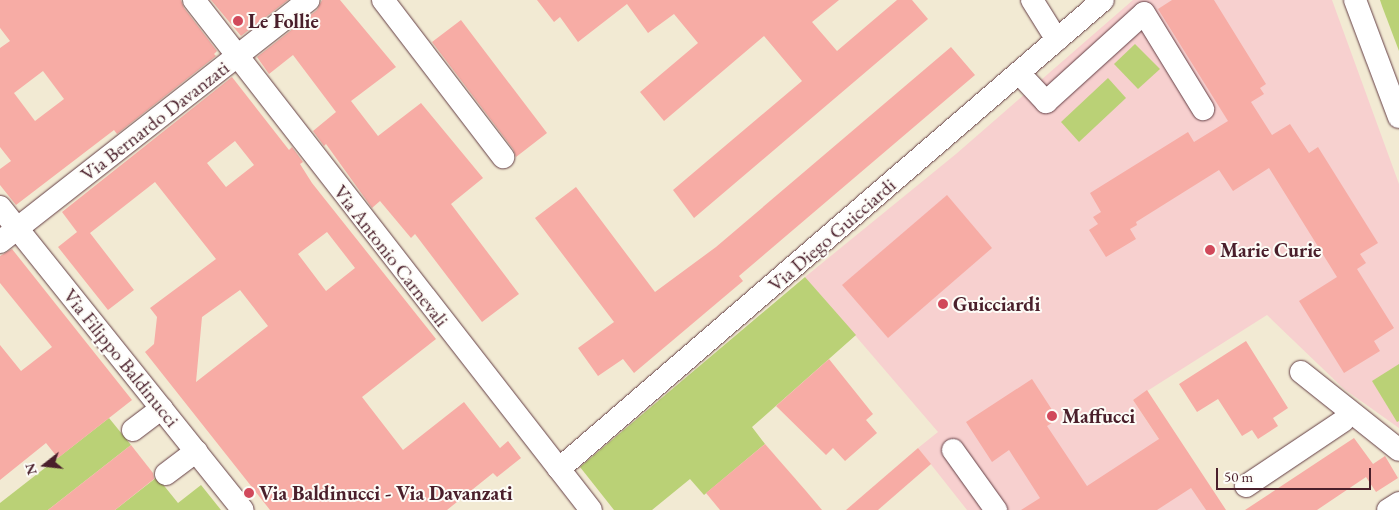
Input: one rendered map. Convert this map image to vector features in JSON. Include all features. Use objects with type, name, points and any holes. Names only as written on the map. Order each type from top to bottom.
[{"type":"street","name":"Via Antonio Carnevali","points":[[194,0],[237,58],[591,510]]},
{"type":"street","name":"Via Bernardo Davanzati","points":[[9,236],[310,0]]},
{"type":"street","points":[[383,0],[503,157]]},
{"type":"street","points":[[1032,0],[1057,40]]},
{"type":"street","name":"Via Diego Guicciardi","points":[[559,469],[1103,0]]},
{"type":"street","points":[[1355,0],[1399,117]]},
{"type":"street","points":[[1019,73],[1046,102],[1144,13],[1203,109]]},
{"type":"street","name":"Via Filippo Baldinucci","points":[[0,206],[9,236],[162,408],[243,510]]},
{"type":"street","points":[[1301,372],[1399,450]]},
{"type":"street","points":[[133,430],[162,408]]},
{"type":"street","points":[[1246,486],[1343,421]]},
{"type":"street","points":[[953,450],[996,510]]},
{"type":"street","points":[[166,474],[196,451]]},
{"type":"street","points":[[1388,510],[1399,503]]},
{"type":"shaded area","name":"Marie Curie","points":[[1133,0],[1332,0],[1399,184],[1399,428],[1344,389],[1267,315],[1133,400],[1206,510],[967,510],[918,448],[938,432],[805,277],[956,154]]},
{"type":"green space","points":[[1380,0],[1399,0],[1399,51],[1382,6]]},
{"type":"green space","points":[[1135,44],[1160,69],[1138,89],[1114,64]]},
{"type":"green space","points":[[1108,78],[1126,98],[1079,142],[1061,122]]},
{"type":"green space","points":[[805,277],[856,335],[752,427],[765,444],[704,495],[690,479],[652,510],[614,510],[580,467]]},
{"type":"green space","points":[[1399,364],[1399,421],[1397,422],[1372,381]]},
{"type":"green space","points":[[109,418],[131,445],[48,510],[0,510],[0,503]]},
{"type":"green space","points":[[157,477],[178,503],[201,485],[221,510],[115,510]]},
{"type":"building","points":[[0,0],[181,0],[184,8],[217,51],[214,54],[216,56],[117,134],[114,130],[16,205],[0,185],[0,169],[11,161],[0,147],[0,48],[10,41],[0,28]],"holes":[[[43,71],[64,99],[35,121],[14,93]]]},
{"type":"building","points":[[211,0],[288,0],[241,36]]},
{"type":"building","points":[[322,0],[340,0],[396,67],[351,101],[378,136],[421,103],[483,178],[451,204],[519,294],[482,322],[415,234],[411,238],[380,201],[372,208],[326,144],[324,146],[313,131],[336,112],[293,55],[269,74],[257,57],[317,10]]},
{"type":"building","points":[[537,0],[839,0],[812,22],[837,51],[897,0],[912,0],[928,19],[694,218],[673,190],[802,81],[764,36],[664,121],[640,92],[698,43],[674,14],[648,33],[627,4],[578,42],[560,17],[554,22]]},
{"type":"building","points":[[1172,0],[1214,0],[1266,84],[1260,88],[1264,94],[1251,102],[1272,135],[1290,124],[1309,153],[1318,147],[1378,243],[1360,254],[1366,263],[1357,269],[1394,328],[1374,341],[1380,351],[1344,373],[1299,301],[1337,277],[1269,168],[1233,191],[1219,170],[1136,222],[1137,225],[1130,229],[1136,239],[1106,257],[1089,230],[1098,224],[1093,217],[1101,212],[1090,193],[1188,132],[1194,142],[1228,121],[1158,9]]},
{"type":"building","points":[[461,20],[547,133],[516,157],[513,149],[432,42]]},
{"type":"building","points":[[951,47],[975,75],[739,276],[743,281],[634,373],[623,359],[598,376],[578,348],[614,322],[535,218],[576,187],[655,292],[716,247]]},
{"type":"building","points":[[232,77],[289,150],[292,147],[303,162],[300,164],[312,183],[436,339],[362,397],[403,450],[464,402],[500,448],[508,441],[521,458],[497,477],[493,473],[447,510],[270,510],[145,352],[154,344],[157,317],[150,308],[216,259],[155,182],[90,233],[134,290],[108,310],[58,247],[77,232],[62,212]],"holes":[[[235,141],[254,165],[226,187],[207,163]],[[327,232],[355,268],[326,291],[298,254]],[[240,290],[268,326],[196,382],[202,317]]]},
{"type":"building","points":[[947,195],[992,248],[888,338],[842,285]]},
{"type":"building","points":[[12,249],[132,400],[58,458],[46,443],[0,480],[0,345],[21,371],[52,347],[0,283],[0,256]]},
{"type":"building","points":[[1246,341],[1288,408],[1273,418],[1278,426],[1258,439],[1252,430],[1242,436],[1218,399],[1197,412],[1179,384]]},
{"type":"building","points":[[829,359],[873,414],[866,420],[877,433],[845,461],[833,448],[826,455],[776,406]]},
{"type":"building","points":[[1032,379],[1058,419],[1047,426],[1087,486],[1159,439],[1133,400],[1147,390],[1226,510],[1206,510],[1191,488],[1157,510],[1021,510],[1040,498],[1009,450],[992,462],[966,422]]},
{"type":"building","points":[[1354,438],[1373,464],[1385,456],[1398,478],[1376,492],[1366,477],[1317,510],[1245,510]]},
{"type":"building","points":[[765,444],[822,510],[720,510],[706,493]]},
{"type":"building","points":[[131,445],[153,473],[154,479],[115,510],[48,510]]},
{"type":"building","points":[[918,448],[931,464],[878,510],[846,510]]},
{"type":"place","name":"Le Follie","points":[[238,21]]},
{"type":"place","name":"Marie Curie","points":[[1210,250]]},
{"type":"place","name":"Guicciardi","points":[[943,304]]},
{"type":"place","name":"Maffucci","points":[[1052,416]]},
{"type":"place","name":"Via Baldinucci - Via Davanzati","points":[[249,493]]}]
